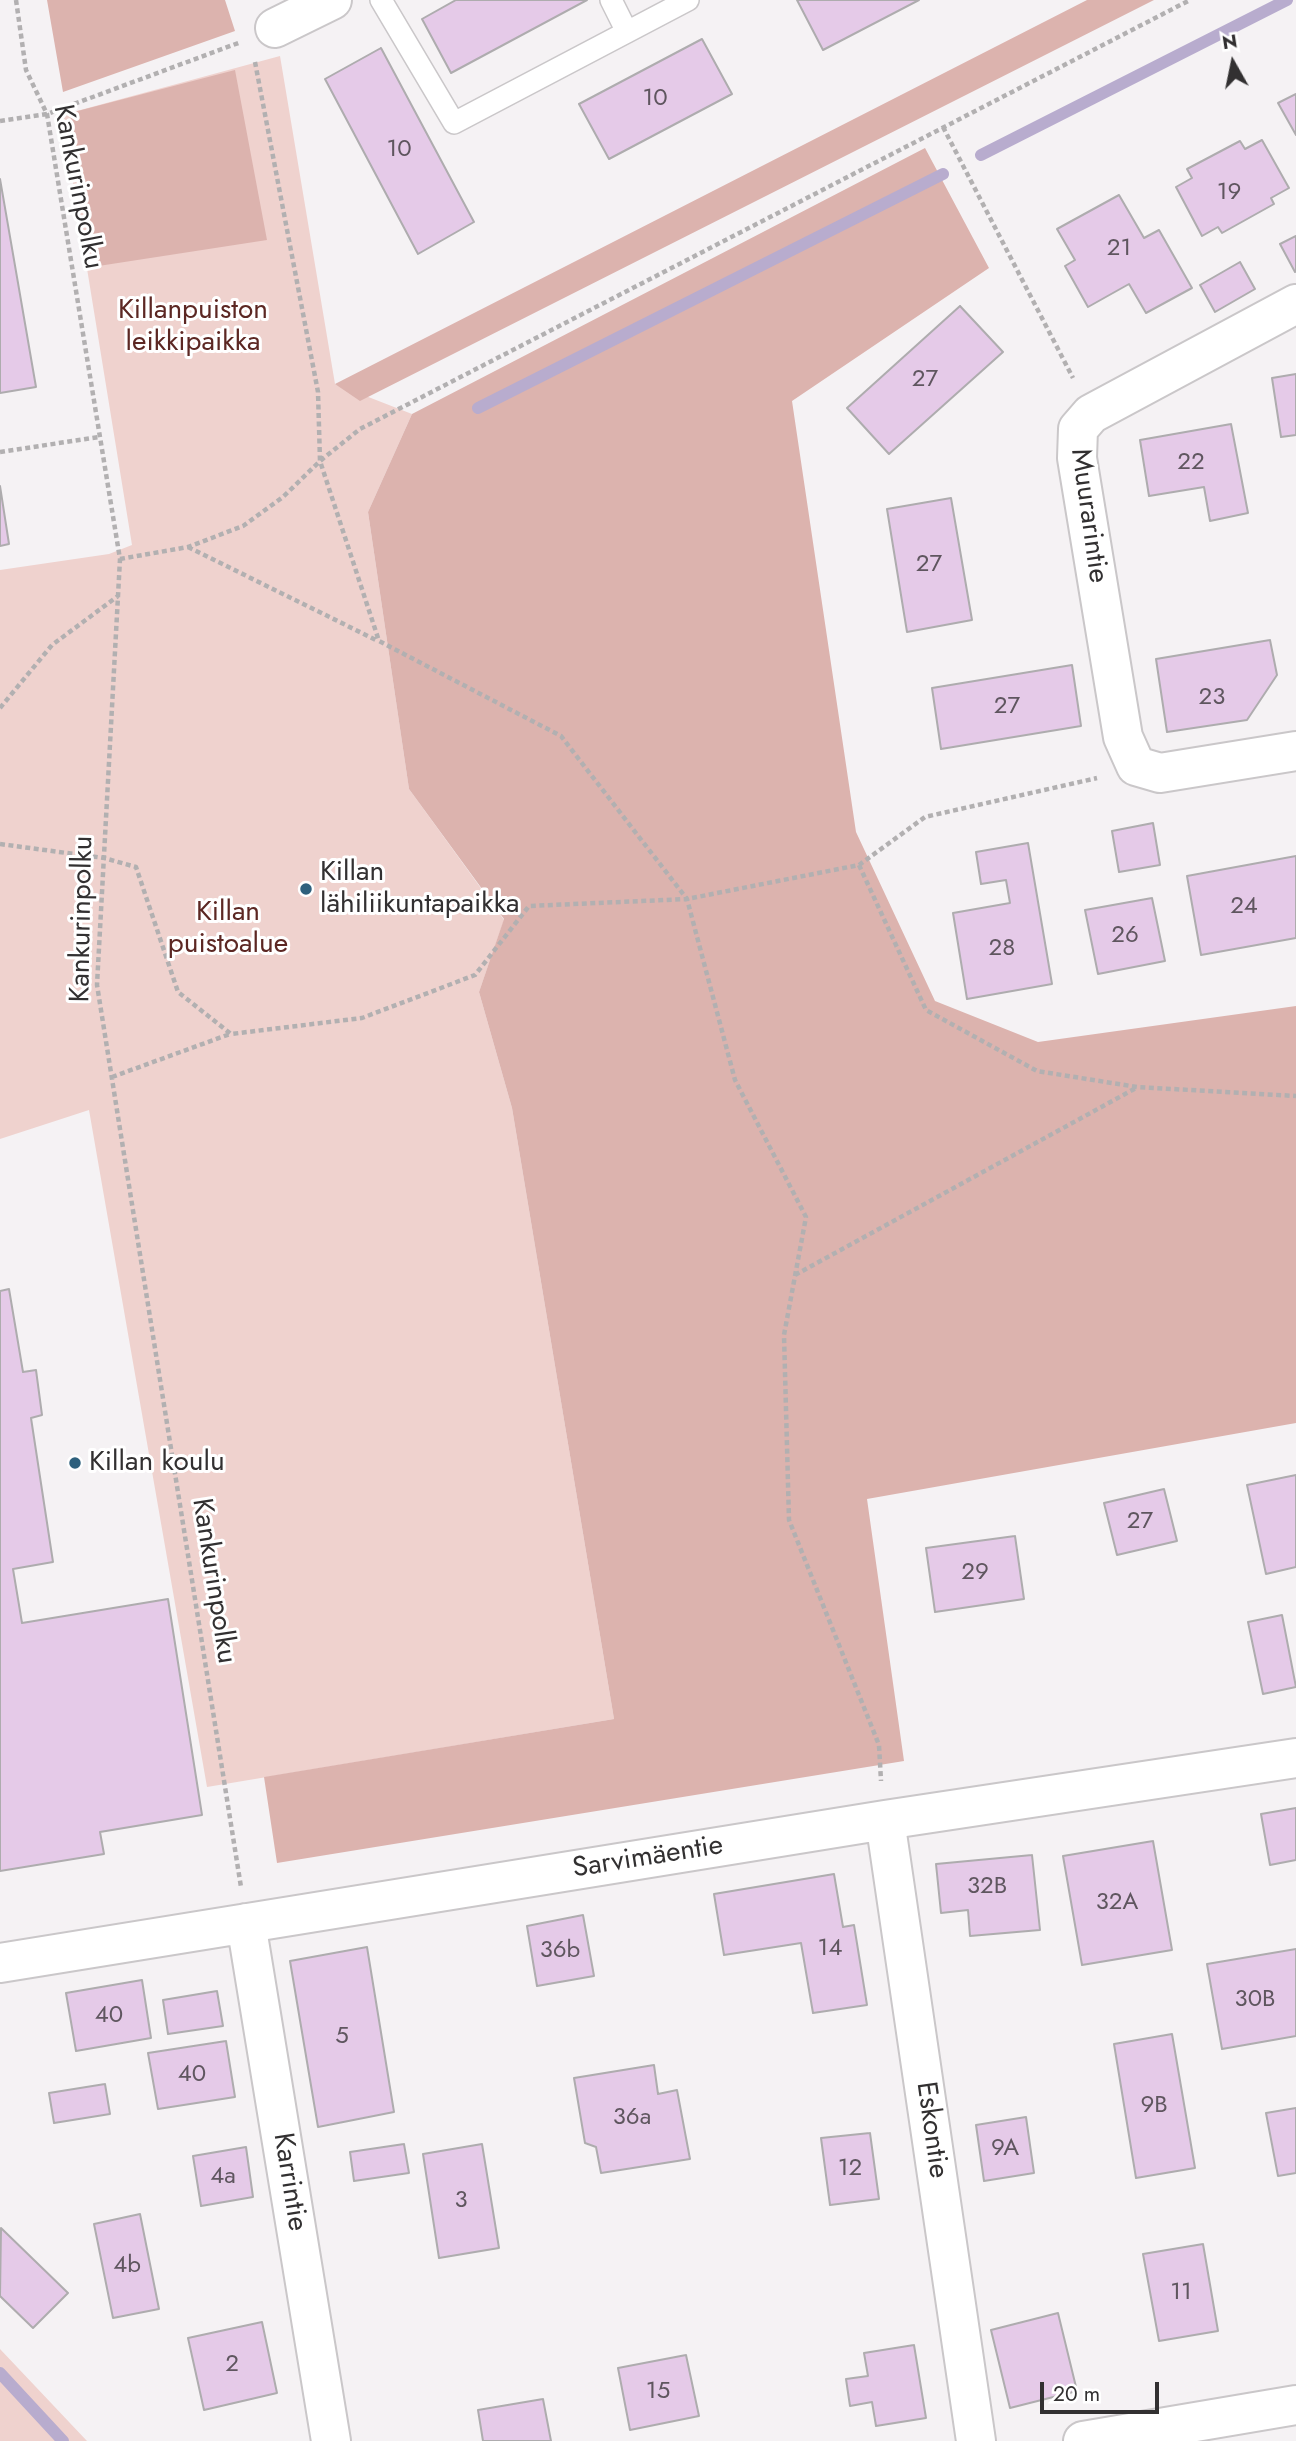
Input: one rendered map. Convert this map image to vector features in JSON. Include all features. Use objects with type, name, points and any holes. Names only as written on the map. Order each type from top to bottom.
[{"type":"street","points":[[260,40],[332,0]]},
{"type":"street","name":"Muurarintie","points":[[1136,766],[1123,737],[1077,458],[1077,429],[1091,414],[1296,304]]},
{"type":"street","points":[[1136,766],[1160,773],[1296,751]]},
{"type":"street","name":"Sarvimäentie","points":[[0,1963],[885,1820],[1296,1758]]},
{"type":"street","name":"Eskontie","points":[[885,1820],[976,2441]]},
{"type":"street","name":"Karrintie","points":[[246,1923],[331,2441]]},
{"type":"street","points":[[1083,2441],[1296,2406]]},
{"type":"lane","points":[[381,0],[454,123],[688,0]]},
{"type":"lane","points":[[611,0],[627,32]]},
{"type":"path","name":"Kankurinpolku","points":[[16,0],[26,70],[47,114],[120,559],[97,985],[246,1923]]},
{"type":"path","points":[[120,559],[188,547],[243,526],[283,496],[320,461],[360,429],[1190,0]]},
{"type":"path","points":[[0,121],[47,114],[260,40],[318,392],[320,461],[379,641]]},
{"type":"path","points":[[943,127],[1091,414]]},
{"type":"path","points":[[0,453],[99,437]]},
{"type":"path","points":[[188,547],[379,641],[561,736],[687,899],[735,1080],[806,1217],[784,1335],[789,1520],[879,1745],[885,1820]]},
{"type":"path","points":[[0,708],[52,645],[118,596]]},
{"type":"path","points":[[112,1077],[231,1034],[362,1018],[475,975],[529,906],[687,899],[859,865],[925,817],[1097,778],[1136,766]]},
{"type":"path","points":[[0,844],[104,858],[136,867],[178,992],[231,1034]]},
{"type":"path","points":[[859,865],[926,1010],[1037,1071],[1137,1087],[1296,1096]]},
{"type":"path","points":[[795,1275],[1137,1087]]},
{"type":"green space","name":"Killan puistoalue","points":[[280,56],[335,384],[412,414],[368,512],[409,789],[504,920],[479,992],[512,1108],[614,1719],[207,1787],[89,1110],[0,1139],[0,570],[109,554],[132,545],[62,115]]},
{"type":"green space","points":[[0,2349],[87,2441],[0,2441]]},
{"type":"shaded area","points":[[47,0],[225,0],[235,31],[63,92]]},
{"type":"shaded area","points":[[1087,0],[1154,0],[360,401],[335,384]]},
{"type":"shaded area","points":[[235,70],[267,240],[92,267],[70,113]]},
{"type":"shaded area","points":[[925,148],[989,268],[792,401],[856,832],[935,1001],[1038,1042],[1296,1006],[1296,1423],[867,1499],[904,1761],[277,1863],[264,1777],[614,1719],[512,1108],[479,992],[504,919],[409,789],[368,512],[412,414]]},
{"type":"building","points":[[456,0],[587,0],[451,73],[422,19]]},
{"type":"building","points":[[797,0],[919,0],[823,50]]},
{"type":"building","points":[[702,39],[732,94],[609,159],[579,104]]},
{"type":"building","points":[[381,48],[474,222],[418,254],[325,79]]},
{"type":"building","points":[[1296,94],[1296,135],[1278,103]]},
{"type":"building","points":[[1262,140],[1289,188],[1271,198],[1274,204],[1222,233],[1218,227],[1202,236],[1176,187],[1192,178],[1187,169],[1240,141],[1245,149]]},
{"type":"building","points":[[0,179],[36,387],[0,393]]},
{"type":"building","points":[[1119,195],[1144,238],[1159,230],[1192,288],[1146,313],[1129,284],[1088,307],[1065,266],[1075,260],[1057,229]]},
{"type":"building","points":[[1296,236],[1296,271],[1295,272],[1280,244]]},
{"type":"building","points":[[1240,262],[1255,289],[1215,312],[1200,285]]},
{"type":"building","points":[[960,306],[1003,352],[889,454],[847,408]]},
{"type":"building","points":[[1296,374],[1296,435],[1281,437],[1272,378]]},
{"type":"building","points":[[1231,424],[1248,513],[1210,521],[1204,487],[1149,496],[1140,440]]},
{"type":"building","points":[[0,486],[9,544],[0,546]]},
{"type":"building","points":[[951,498],[972,620],[907,632],[887,509]]},
{"type":"building","points":[[1270,640],[1277,675],[1247,720],[1167,732],[1156,659]]},
{"type":"building","points":[[1072,665],[1081,726],[941,749],[932,688]]},
{"type":"building","points":[[1153,823],[1160,865],[1119,872],[1112,831]]},
{"type":"building","points":[[1028,843],[1052,984],[967,999],[953,913],[1010,903],[1006,880],[981,884],[976,852]]},
{"type":"building","points":[[1296,856],[1296,938],[1201,955],[1187,876]]},
{"type":"building","points":[[1152,898],[1165,961],[1098,974],[1085,910]]},
{"type":"building","points":[[9,1289],[23,1372],[36,1370],[42,1415],[31,1418],[53,1562],[13,1569],[22,1623],[168,1599],[202,1815],[100,1832],[104,1854],[0,1871],[0,1291]]},
{"type":"building","points":[[1296,1475],[1296,1567],[1266,1574],[1247,1485]]},
{"type":"building","points":[[1164,1489],[1177,1541],[1117,1555],[1104,1503]]},
{"type":"building","points":[[1015,1536],[1024,1599],[935,1612],[926,1548]]},
{"type":"building","points":[[1282,1615],[1296,1687],[1263,1694],[1248,1622]]},
{"type":"building","points":[[1296,1808],[1296,1860],[1270,1865],[1261,1814]]},
{"type":"building","points":[[1153,1841],[1172,1950],[1082,1965],[1063,1856]]},
{"type":"building","points":[[1032,1855],[1040,1930],[970,1936],[968,1910],[941,1913],[936,1864]]},
{"type":"building","points":[[834,1874],[843,1927],[854,1925],[867,2005],[813,2013],[801,1943],[724,1955],[714,1894]]},
{"type":"building","points":[[583,1915],[594,1976],[537,1986],[527,1926]]},
{"type":"building","points":[[367,1947],[394,2112],[318,2127],[290,1961]]},
{"type":"building","points":[[1296,1949],[1296,2036],[1222,2049],[1207,1964]]},
{"type":"building","points":[[142,1980],[151,2038],[76,2051],[66,1993]]},
{"type":"building","points":[[217,1991],[223,2026],[168,2034],[163,2000]]},
{"type":"building","points":[[1172,2034],[1195,2168],[1136,2178],[1114,2044]]},
{"type":"building","points":[[226,2041],[235,2097],[158,2109],[148,2053]]},
{"type":"building","points":[[654,2065],[658,2094],[677,2090],[690,2159],[601,2173],[596,2147],[585,2143],[574,2078]]},
{"type":"building","points":[[105,2084],[110,2114],[54,2123],[49,2093]]},
{"type":"building","points":[[1296,2108],[1296,2173],[1278,2176],[1266,2113]]},
{"type":"building","points":[[1026,2117],[1034,2173],[984,2181],[976,2125]]},
{"type":"building","points":[[870,2133],[879,2199],[830,2205],[821,2138]]},
{"type":"building","points":[[404,2144],[409,2173],[354,2181],[350,2152]]},
{"type":"building","points":[[482,2144],[499,2248],[439,2258],[423,2154]]},
{"type":"building","points":[[246,2147],[253,2197],[201,2206],[193,2156]]},
{"type":"building","points":[[140,2214],[159,2309],[113,2318],[94,2224]]},
{"type":"building","points":[[1,2228],[68,2293],[33,2328],[0,2296]]},
{"type":"building","points":[[1203,2244],[1218,2331],[1159,2341],[1143,2254]]},
{"type":"building","points":[[1058,2313],[1077,2391],[1010,2408],[991,2330]]},
{"type":"building","points":[[262,2322],[277,2393],[204,2410],[188,2338]]},
{"type":"building","points":[[914,2345],[926,2418],[876,2426],[872,2402],[850,2406],[846,2379],[868,2376],[864,2353]]},
{"type":"building","points":[[686,2355],[699,2416],[630,2430],[618,2368]]},
{"type":"building","points":[[543,2399],[551,2441],[483,2441],[478,2410]]},
{"type":"waterway","points":[[981,155],[1287,0]]},
{"type":"waterway","points":[[478,408],[943,174]]},
{"type":"waterway","points":[[0,2373],[63,2441]]},
{"type":"place","name":"Killan lähiliikuntapaikka","points":[[306,889]]},
{"type":"place","name":"Killan koulu","points":[[75,1463]]},
{"type":"park label","name":"Killanpuiston leikkipaikka","points":[[193,327]]}]
